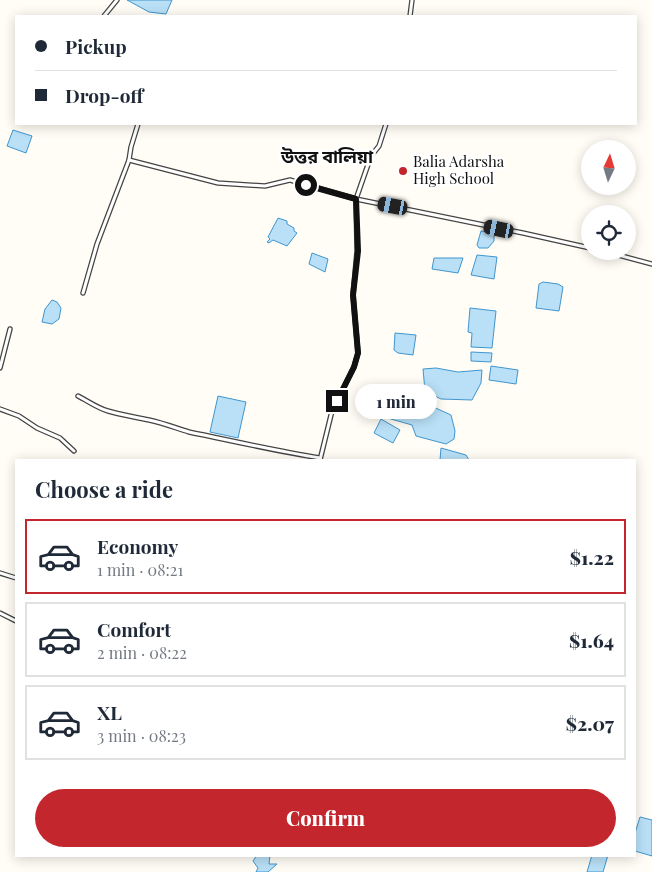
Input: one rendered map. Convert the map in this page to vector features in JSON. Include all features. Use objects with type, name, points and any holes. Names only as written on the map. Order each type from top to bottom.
[{"type":"street","points":[[105,15],[117,0]]},
{"type":"street","points":[[410,15],[412,0]]},
{"type":"street","points":[[83,293],[98,244],[129,160],[130,147],[138,125]]},
{"type":"street","points":[[78,396],[108,412],[262,448],[320,459],[332,411],[354,367],[358,353],[353,295],[358,251],[356,199],[372,156],[379,146],[386,125]]},
{"type":"street","points":[[129,160],[218,183],[265,186],[290,180],[356,199],[581,246]]},
{"type":"street","points":[[636,260],[652,264]]},
{"type":"street","points":[[0,368],[10,328]]},
{"type":"street","points":[[0,410],[19,416],[38,428],[60,438],[74,451]]},
{"type":"street","points":[[0,572],[15,578]]},
{"type":"street","points":[[0,613],[15,621]]},
{"type":"water","points":[[127,0],[172,0],[166,14],[149,12]]},
{"type":"water","points":[[13,130],[32,136],[26,153],[7,146]]},
{"type":"water","points":[[278,218],[287,221],[287,224],[294,228],[294,231],[297,233],[287,246],[273,240],[269,243],[267,242]]},
{"type":"water","points":[[481,231],[490,232],[494,236],[494,241],[488,248],[479,248],[477,245]]},
{"type":"water","points":[[312,253],[328,259],[325,272],[309,264]]},
{"type":"water","points":[[477,255],[497,257],[494,279],[471,275]]},
{"type":"water","points":[[434,258],[463,258],[458,273],[432,269]]},
{"type":"water","points":[[543,282],[558,284],[563,287],[559,311],[536,308],[539,284]]},
{"type":"water","points":[[52,300],[57,302],[61,308],[59,319],[52,324],[42,322],[45,309]]},
{"type":"water","points":[[470,308],[496,311],[492,348],[471,347],[472,333],[468,332]]},
{"type":"water","points":[[395,333],[416,335],[413,355],[398,353],[394,350]]},
{"type":"water","points":[[471,352],[492,353],[491,362],[471,361]]},
{"type":"water","points":[[491,366],[518,370],[516,384],[489,380]]},
{"type":"water","points":[[436,368],[458,372],[482,370],[481,383],[472,400],[441,399],[425,391],[423,369]]},
{"type":"water","points":[[394,387],[410,393],[412,400],[411,411],[413,413],[420,405],[429,405],[451,415],[455,431],[454,439],[446,444],[416,436],[412,425],[384,417],[386,407],[378,403],[382,392],[384,396],[390,393]]},
{"type":"water","points":[[218,396],[246,402],[238,438],[210,432]]},
{"type":"water","points":[[381,419],[400,430],[393,443],[374,433]]},
{"type":"water","points":[[441,448],[466,455],[468,459],[440,459]]},
{"type":"water","points":[[640,817],[652,820],[652,856],[636,851],[636,830]]},
{"type":"water","points":[[256,857],[270,857],[269,864],[277,864],[268,872],[256,872],[258,868],[253,861]]},
{"type":"water","points":[[591,857],[607,857],[603,872],[587,872]]},
{"type":"place","name":"Balia Adarsha High School","points":[[403,171]]},
{"type":"district","name":"উত্তর বালিয়া","points":[[327,157]]},
{"type":"route","points":[[306,185],[356,199],[358,251],[353,281],[353,295],[358,353],[354,367],[337,401]]}]
